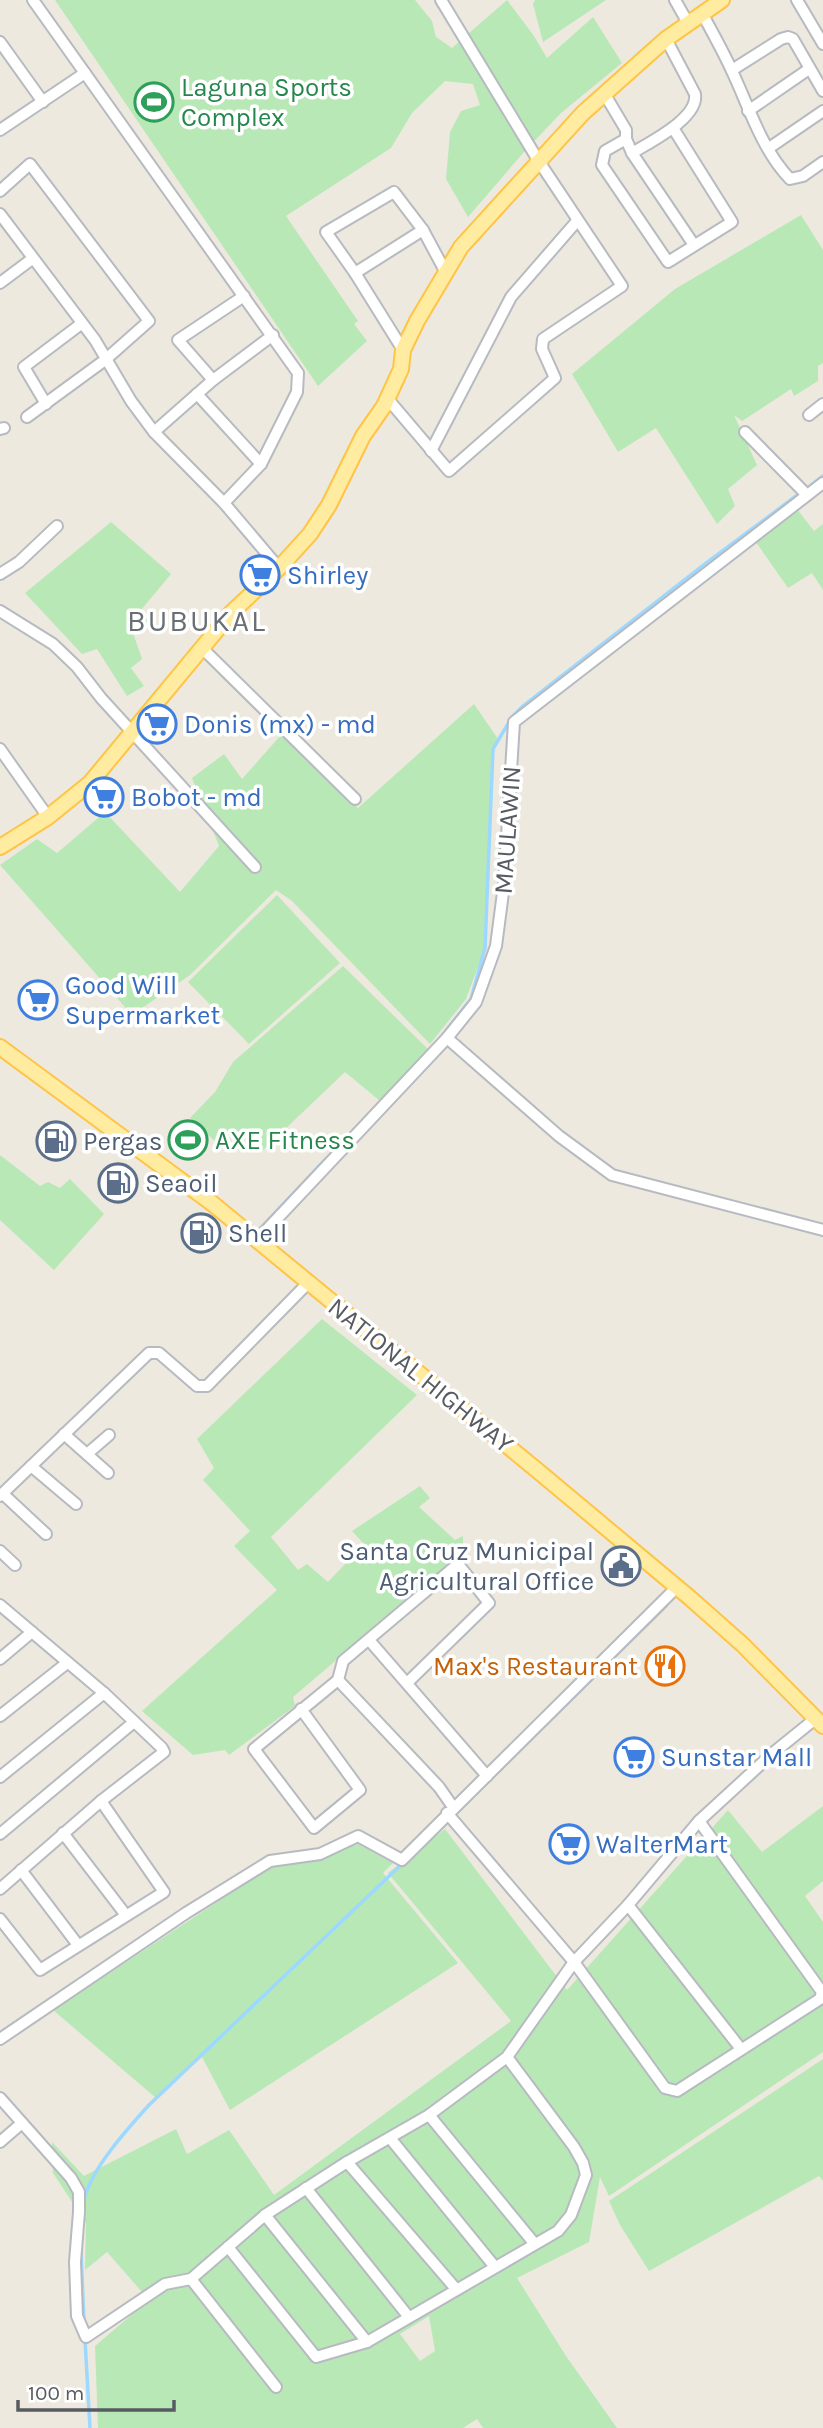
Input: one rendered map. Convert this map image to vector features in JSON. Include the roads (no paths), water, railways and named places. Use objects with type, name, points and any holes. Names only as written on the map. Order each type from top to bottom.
[{"type":"main road","points":[[0,847],[48,817],[90,783],[237,606],[279,568],[321,519],[363,436],[387,398],[401,369],[404,350],[445,271],[461,247],[538,160],[604,93],[666,39],[722,0]]},
{"type":"main road","name":"NATIONAL HIGHWAY","points":[[0,1047],[193,1189],[257,1240],[676,1588],[743,1646],[819,1722]]},
{"type":"street","points":[[33,0],[298,373],[297,392],[261,464],[224,503]]},
{"type":"street","points":[[387,398],[449,471],[555,378],[542,349],[542,338],[622,286],[538,160],[441,0]]},
{"type":"street","points":[[675,0],[688,23]]},
{"type":"street","points":[[797,0],[823,44]]},
{"type":"street","points":[[702,13],[732,70],[748,111],[778,166],[790,179],[803,176],[823,162]]},
{"type":"street","points":[[732,70],[781,38],[788,37],[793,39],[823,91]]},
{"type":"street","points":[[632,153],[673,128],[693,109],[696,102],[695,94],[666,39]]},
{"type":"street","points":[[0,42],[43,102]]},
{"type":"street","points":[[748,111],[809,69]]},
{"type":"street","points":[[2,124],[43,102],[85,73]]},
{"type":"street","points":[[604,93],[626,130],[626,139],[632,153],[694,245]]},
{"type":"street","points":[[769,148],[823,111]]},
{"type":"street","points":[[626,139],[605,152],[602,165],[668,262],[732,222],[673,128]]},
{"type":"street","points":[[0,191],[30,164],[149,321],[105,360],[27,417]]},
{"type":"street","points":[[404,350],[326,232],[394,192],[424,230],[445,271]]},
{"type":"street","points":[[0,214],[4,227],[95,340],[105,360],[154,432],[224,503],[279,568]]},
{"type":"street","points":[[430,450],[511,297],[577,220]]},
{"type":"street","points":[[355,274],[424,230]]},
{"type":"street","points":[[0,284],[32,259]]},
{"type":"street","points":[[213,380],[178,340],[244,296]]},
{"type":"street","points":[[46,404],[24,367],[81,324]]},
{"type":"street","points":[[154,432],[213,380],[273,335]]},
{"type":"street","points":[[197,394],[261,464]]},
{"type":"street","points":[[809,415],[823,404]]},
{"type":"street","points":[[745,432],[807,495]]},
{"type":"street","name":"MAULAWIN","points":[[257,1240],[447,1038],[476,1002],[496,946],[504,885],[514,722],[823,483]]},
{"type":"street","points":[[0,574],[19,562],[57,526]]},
{"type":"street","points":[[0,611],[52,644],[77,667],[101,698],[255,867]]},
{"type":"street","points":[[202,648],[355,799]]},
{"type":"street","points":[[0,749],[48,817]]},
{"type":"street","points":[[447,1038],[559,1136],[612,1175],[823,1230]]},
{"type":"street","points":[[46,1534],[1,1495],[64,1434],[149,1353],[159,1353],[197,1386],[207,1386],[308,1283]]},
{"type":"street","points":[[64,1434],[108,1473]]},
{"type":"street","points":[[87,1454],[109,1435]]},
{"type":"street","points":[[31,1466],[76,1504]]},
{"type":"street","points":[[0,1550],[15,1565]]},
{"type":"street","points":[[302,1709],[360,1790],[314,1828],[254,1749],[302,1709],[338,1680],[343,1661],[458,1564],[489,1603],[407,1683]]},
{"type":"street","points":[[0,2039],[186,1913],[270,1861],[320,1854],[358,1836],[402,1860],[676,1588]]},
{"type":"street","points":[[0,1605],[104,1693],[164,1752],[101,1801],[0,1889]]},
{"type":"street","points":[[0,1659],[33,1632]]},
{"type":"street","points":[[369,1640],[486,1776]]},
{"type":"street","points":[[0,1716],[67,1662]]},
{"type":"street","points":[[338,1680],[439,1787],[450,1810],[575,1962],[665,2088],[677,2091],[820,1999],[822,1992],[699,1821]]},
{"type":"street","points":[[0,1777],[104,1693]]},
{"type":"street","points":[[0,1833],[134,1722]]},
{"type":"street","points":[[0,2098],[71,2178],[79,2192],[75,2262],[78,2316],[86,2337],[165,2284],[191,2278],[265,2215],[347,2162],[429,2115],[507,2057],[575,1962],[628,1905],[699,1821],[773,1753],[819,1722]]},
{"type":"street","points":[[0,1919],[40,1970],[125,1914],[164,1892],[101,1801]]},
{"type":"street","points":[[63,1833],[125,1914]]},
{"type":"street","points":[[21,1870],[78,1945]]},
{"type":"street","points":[[628,1905],[741,2049]]},
{"type":"street","points":[[228,2247],[316,2357],[367,2342],[558,2231],[571,2215],[586,2175],[583,2163],[575,2147],[507,2057]]},
{"type":"street","points":[[429,2115],[534,2244]]},
{"type":"street","points":[[0,2142],[22,2123]]},
{"type":"street","points":[[390,2138],[495,2267]]},
{"type":"street","points":[[347,2162],[456,2289]]},
{"type":"street","points":[[306,2188],[408,2316]]},
{"type":"street","points":[[265,2215],[367,2342]]},
{"type":"street","points":[[191,2278],[276,2387]]},
{"type":"waterway","points":[[810,486],[823,476]]},
{"type":"waterway","points":[[441,1037],[471,999],[485,948],[493,749],[512,717],[705,564],[796,496]]},
{"type":"waterway","points":[[256,1233],[325,1160]]},
{"type":"waterway","points":[[550,1720],[666,1606]]},
{"type":"waterway","points":[[84,2200],[102,2163],[149,2105],[404,1862]]},
{"type":"waterway","points":[[81,2252],[84,2322]]},
{"type":"waterway","points":[[85,2340],[90,2428]]},
{"type":"place","name":"Laguna Sports Complex","points":[[154,102]]},
{"type":"place","name":"Shirley","points":[[260,575]]},
{"type":"place","name":"Donis (mx) - md","points":[[157,724]]},
{"type":"place","name":"Bobot - md","points":[[104,797]]},
{"type":"place","name":"Good Will Supermarket","points":[[38,1000]]},
{"type":"place","name":"AXE Fitness","points":[[188,1140]]},
{"type":"place","name":"Pergas","points":[[56,1141]]},
{"type":"place","name":"Seaoil","points":[[118,1183]]},
{"type":"place","name":"Shell","points":[[201,1233]]},
{"type":"place","name":"Santa Cruz Municipal Agricultural Office","points":[[621,1566]]},
{"type":"place","name":"Max's Restaurant","points":[[665,1666]]},
{"type":"place","name":"Sunstar Mall","points":[[634,1757]]},
{"type":"place","name":"WalterMart","points":[[569,1844]]},
{"type":"district","name":"BUBUKAL","points":[[197,621]]}]
